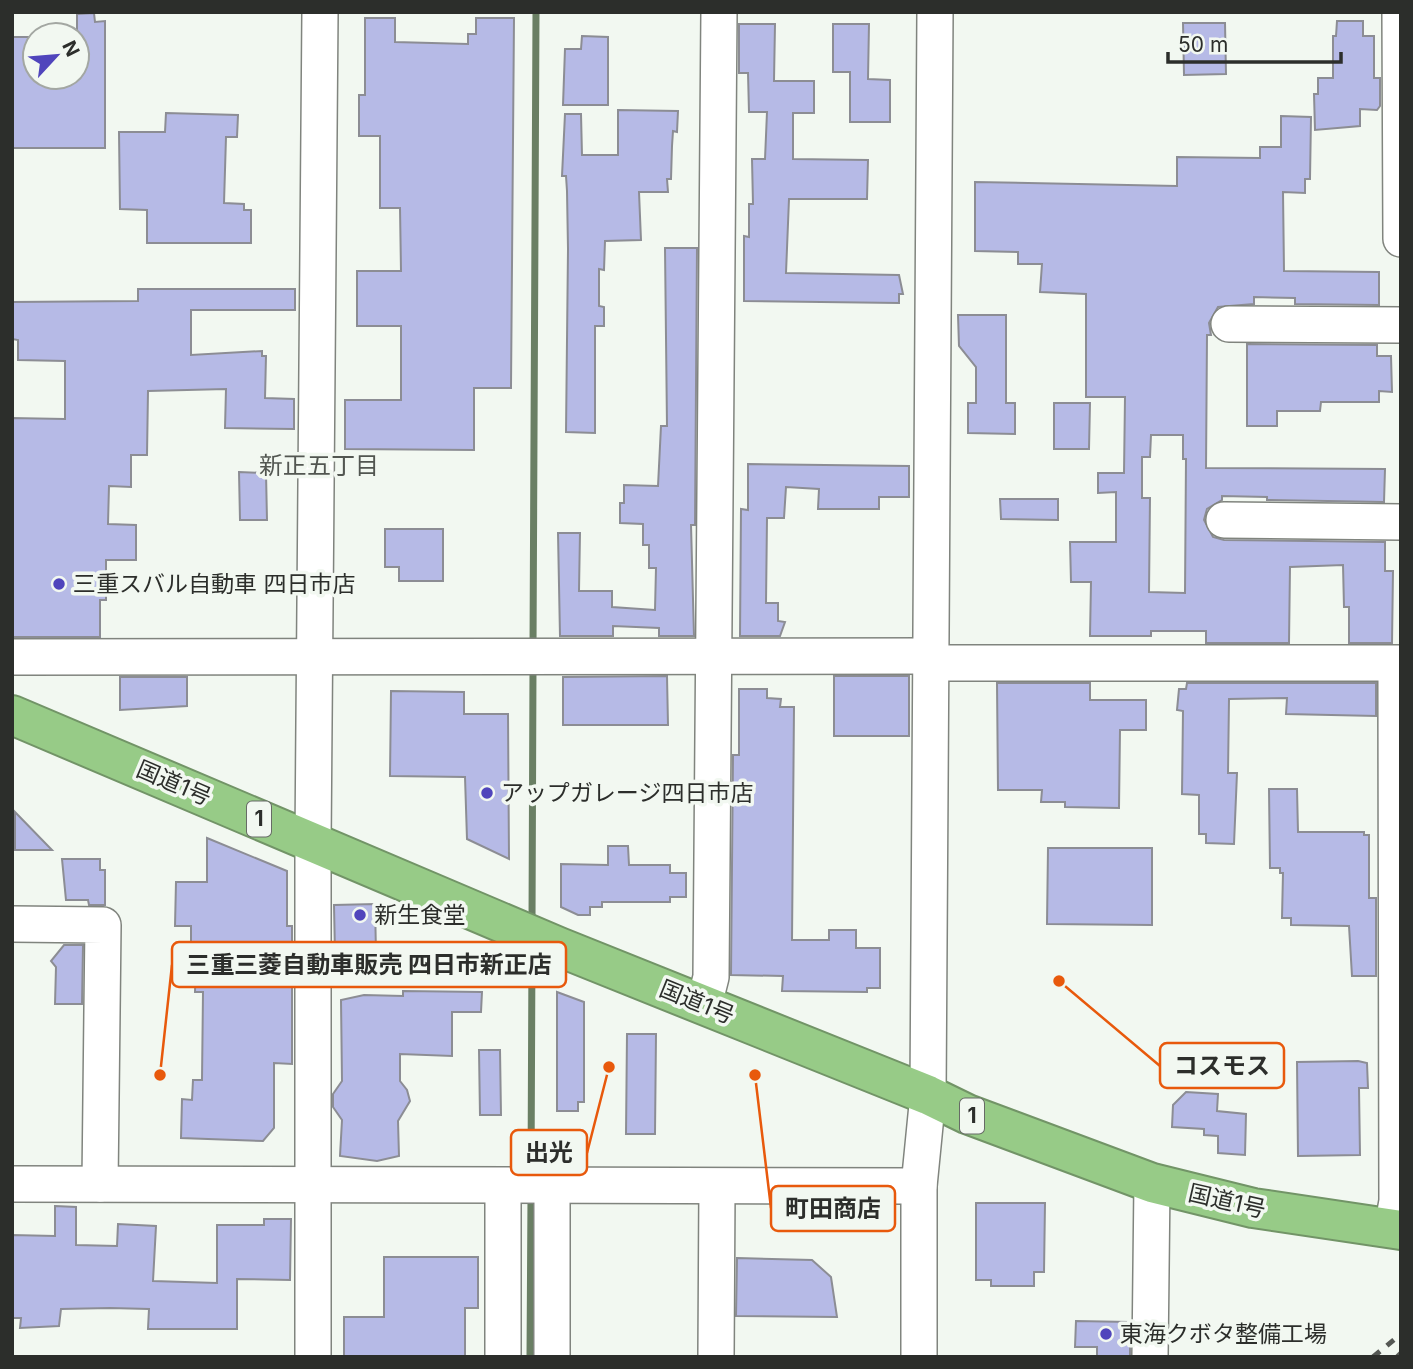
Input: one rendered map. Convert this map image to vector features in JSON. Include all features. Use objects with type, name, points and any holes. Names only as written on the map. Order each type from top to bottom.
[{"type":"highway","name":"国道1号","points":[[12,715],[559,947],[928,1095],[967,1114],[1152,1183],[1253,1209],[1396,1229]]},
{"type":"street","points":[[313,1357],[313,842],[320,12]]},
{"type":"street","points":[[704,1005],[711,977],[719,12]]},
{"type":"street","points":[[919,1357],[919,1186],[928,1095],[935,12]]},
{"type":"street","points":[[1400,12],[1401,239]]},
{"type":"street","points":[[1229,324],[1401,325]]},
{"type":"street","points":[[1224,520],[1401,522]]},
{"type":"street","points":[[12,657],[513,657],[1400,665],[1396,676],[1399,990],[1396,1229]]},
{"type":"street","points":[[12,924],[103,925],[100,1184]]},
{"type":"street","points":[[1150,1357],[1152,1183]]},
{"type":"street","points":[[12,1184],[919,1186]]},
{"type":"street","points":[[503,1357],[529,1186]]},
{"type":"street","points":[[529,1186],[552,1357]]},
{"type":"street","points":[[716,1357],[717,1187]]},
{"type":"building","points":[[94,13],[95,22],[105,21],[105,148],[12,148],[12,37],[21,37],[21,91],[91,91],[91,21],[77,21],[77,14]]},
{"type":"building","points":[[365,18],[395,18],[395,42],[468,44],[468,34],[476,34],[476,18],[514,18],[511,388],[474,388],[474,450],[345,449],[345,400],[401,400],[401,326],[357,326],[357,271],[401,271],[400,208],[380,208],[380,136],[359,136],[359,95],[365,95]]},
{"type":"building","points":[[1337,21],[1363,21],[1363,36],[1374,36],[1374,78],[1380,78],[1380,106],[1377,110],[1360,109],[1360,126],[1315,130],[1314,94],[1318,94],[1318,78],[1333,78],[1333,36],[1336,36]]},
{"type":"building","points":[[1183,23],[1225,23],[1226,74],[1184,75]]},
{"type":"building","points":[[739,24],[775,24],[774,81],[814,81],[814,113],[793,113],[793,159],[868,160],[867,199],[789,199],[786,273],[899,275],[903,294],[899,294],[899,303],[744,301],[744,236],[749,237],[749,204],[753,204],[752,159],[765,159],[767,112],[749,112],[748,73],[739,73]]},
{"type":"building","points":[[833,24],[869,24],[868,79],[890,80],[890,122],[850,122],[850,72],[833,72]]},
{"type":"building","points":[[582,36],[608,37],[608,105],[563,105],[565,49],[581,49]]},
{"type":"building","points":[[618,110],[678,111],[677,132],[673,131],[671,179],[667,179],[668,192],[639,192],[641,240],[605,241],[604,270],[599,269],[599,306],[604,307],[604,326],[595,326],[595,433],[566,432],[568,249],[566,176],[562,176],[565,114],[581,114],[582,155],[618,155]]},
{"type":"building","points":[[166,113],[238,115],[237,137],[226,137],[224,203],[244,204],[244,210],[251,210],[251,243],[147,243],[147,210],[120,209],[119,132],[165,132]]},
{"type":"building","points":[[1281,116],[1311,117],[1310,179],[1305,179],[1305,193],[1283,192],[1284,271],[1379,272],[1379,305],[1295,304],[1295,298],[1254,297],[1254,304],[1218,307],[1209,323],[1211,335],[1207,335],[1206,468],[1385,469],[1384,502],[1267,500],[1267,497],[1222,496],[1222,500],[1207,509],[1204,520],[1213,537],[1224,540],[1385,542],[1385,571],[1393,571],[1392,643],[1349,643],[1349,607],[1344,607],[1343,565],[1290,567],[1289,643],[1206,643],[1206,631],[1151,631],[1151,636],[1090,636],[1091,582],[1071,582],[1070,542],[1116,542],[1116,492],[1098,493],[1098,473],[1124,473],[1125,397],[1086,397],[1086,294],[1040,292],[1042,264],[1018,264],[1018,252],[975,251],[975,182],[1177,186],[1177,157],[1260,158],[1260,147],[1281,147]],"holes":[[[1151,435],[1183,435],[1183,459],[1186,459],[1185,593],[1149,592],[1150,498],[1142,498],[1142,457],[1150,457]]]},
{"type":"building","points":[[665,248],[697,248],[695,525],[691,525],[694,636],[659,636],[659,628],[613,626],[613,636],[560,636],[558,533],[580,533],[579,591],[612,591],[612,607],[655,610],[656,568],[649,568],[649,545],[643,545],[643,524],[620,523],[620,503],[624,503],[624,485],[658,486],[661,426],[667,426]]},
{"type":"building","points":[[138,289],[295,289],[295,310],[191,310],[191,355],[262,351],[262,356],[266,356],[265,398],[294,399],[294,429],[225,428],[226,389],[148,391],[147,455],[131,455],[131,487],[109,486],[108,524],[136,525],[136,560],[106,560],[106,600],[100,600],[100,637],[12,637],[12,418],[65,419],[65,361],[18,360],[18,340],[12,339],[12,302],[138,301]]},
{"type":"building","points":[[958,315],[1006,315],[1006,403],[1015,403],[1015,434],[968,433],[968,403],[976,403],[976,367],[959,346]]},
{"type":"building","points":[[1247,344],[1377,345],[1377,356],[1391,356],[1392,392],[1379,391],[1379,402],[1321,402],[1320,411],[1277,411],[1277,426],[1247,426]]},
{"type":"building","points":[[1054,403],[1090,403],[1089,449],[1054,449]]},
{"type":"building","points":[[748,464],[909,466],[909,497],[879,497],[879,509],[818,509],[819,489],[786,487],[784,518],[767,518],[766,603],[778,603],[778,621],[785,622],[780,636],[740,636],[741,509],[748,510]]},
{"type":"building","points":[[239,472],[266,473],[267,520],[240,520]]},
{"type":"building","points":[[1000,499],[1058,499],[1058,520],[1001,519]]},
{"type":"building","points":[[385,529],[443,529],[443,581],[399,581],[399,567],[385,567]]},
{"type":"building","points":[[667,676],[668,725],[563,725],[563,677]]},
{"type":"building","points":[[834,676],[909,676],[909,736],[834,736]]},
{"type":"building","points":[[120,677],[187,677],[187,706],[120,710]]},
{"type":"building","points":[[997,683],[1090,683],[1090,700],[1146,700],[1146,730],[1120,730],[1119,808],[1065,807],[1065,802],[1041,802],[1042,790],[998,790]]},
{"type":"building","points":[[1187,683],[1376,683],[1376,716],[1286,714],[1287,698],[1229,699],[1228,773],[1237,773],[1234,844],[1206,843],[1206,834],[1199,834],[1199,795],[1182,794],[1183,711],[1177,710],[1179,689],[1186,689]]},
{"type":"building","points":[[739,689],[767,689],[767,698],[781,699],[780,707],[794,707],[792,940],[829,940],[829,930],[856,930],[856,948],[880,948],[880,988],[867,988],[867,992],[782,991],[783,976],[731,975],[733,755],[739,755]]},
{"type":"building","name":"アップガレージ四日市店","points":[[391,691],[464,692],[464,714],[508,714],[509,859],[467,839],[465,777],[390,776]]},
{"type":"building","points":[[1269,789],[1297,789],[1298,832],[1364,832],[1364,835],[1369,835],[1369,898],[1376,898],[1376,976],[1352,976],[1349,926],[1291,925],[1291,918],[1282,918],[1283,873],[1280,873],[1280,868],[1270,868]]},
{"type":"building","points":[[15,812],[52,850],[15,850]]},
{"type":"building","points":[[207,838],[287,871],[287,926],[292,926],[292,1064],[274,1063],[274,1128],[263,1141],[181,1138],[182,1099],[192,1100],[193,1080],[202,1080],[203,992],[195,992],[196,953],[191,953],[191,926],[175,926],[176,882],[207,882]]},
{"type":"building","points":[[608,846],[628,846],[629,865],[670,865],[670,873],[686,873],[686,897],[670,897],[670,902],[602,902],[602,907],[590,907],[590,915],[578,915],[561,907],[561,864],[608,865]]},
{"type":"building","points":[[1048,848],[1152,848],[1152,925],[1047,924]]},
{"type":"building","points":[[62,859],[100,859],[100,870],[105,870],[105,905],[89,905],[88,900],[66,900]]},
{"type":"building","points":[[375,904],[376,953],[335,954],[334,905]]},
{"type":"building","points":[[64,945],[83,945],[82,1004],[55,1004],[56,967],[51,961]]},
{"type":"building","points":[[403,991],[482,992],[481,1012],[452,1012],[452,1056],[400,1054],[400,1081],[407,1090],[410,1101],[398,1121],[399,1156],[377,1161],[340,1156],[342,1120],[333,1107],[333,1094],[342,1081],[341,1000],[364,995],[403,996]]},
{"type":"building","points":[[557,992],[584,1002],[584,1102],[578,1102],[578,1111],[557,1111]]},
{"type":"building","points":[[627,1034],[656,1034],[655,1134],[626,1134]]},
{"type":"building","points":[[479,1050],[500,1050],[501,1115],[480,1115]]},
{"type":"building","points":[[1297,1062],[1367,1063],[1368,1088],[1359,1088],[1360,1155],[1298,1156]]},
{"type":"building","points":[[1186,1092],[1218,1094],[1217,1111],[1246,1114],[1245,1155],[1218,1153],[1218,1136],[1204,1135],[1204,1129],[1172,1127],[1173,1105]]},
{"type":"building","points":[[976,1203],[1045,1203],[1044,1272],[1034,1272],[1034,1286],[991,1286],[991,1280],[976,1280]]},
{"type":"building","points":[[55,1206],[76,1207],[76,1245],[117,1246],[118,1224],[156,1226],[153,1281],[217,1283],[217,1225],[264,1225],[264,1219],[291,1219],[290,1280],[237,1279],[237,1329],[148,1329],[149,1309],[110,1308],[61,1309],[59,1326],[20,1328],[21,1318],[12,1318],[12,1235],[55,1236]]},
{"type":"building","points":[[384,1257],[478,1257],[478,1308],[465,1308],[465,1357],[344,1357],[344,1317],[384,1317]]},
{"type":"building","points":[[737,1258],[812,1260],[831,1277],[837,1317],[736,1316]]},
{"type":"building","name":"東海クボタ整備工場","points":[[1076,1321],[1130,1322],[1130,1357],[1097,1357],[1097,1347],[1075,1347]]},
{"type":"waterway","points":[[533,649],[536,12]]},
{"type":"waterway","points":[[532,922],[533,667]]},
{"type":"waterway","points":[[531,1177],[532,947]]},
{"type":"waterway","points":[[530,1357],[531,1196]]},
{"type":"railway","points":[[1373,1357],[1401,1334]]},
{"type":"railway","points":[[1397,1357],[1401,1353]]},
{"type":"place","name":"三重スバル自動車 四日市店","points":[[59,584]]},
{"type":"place","name":"アップガレージ四日市店","points":[[487,793]]},
{"type":"place","name":"新生食堂","points":[[360,915]]},
{"type":"place","name":"コスモス","points":[[1059,981]]},
{"type":"place","name":"出光","points":[[609,1067]]},
{"type":"place","name":"三重三菱自動車販売 四日市新正店","points":[[160,1075]]},
{"type":"place","name":"町田商店","points":[[755,1075]]},
{"type":"place","name":"東海クボタ整備工場","points":[[1106,1334]]},
{"type":"district","name":"新正五丁目","points":[[319,466]]}]
